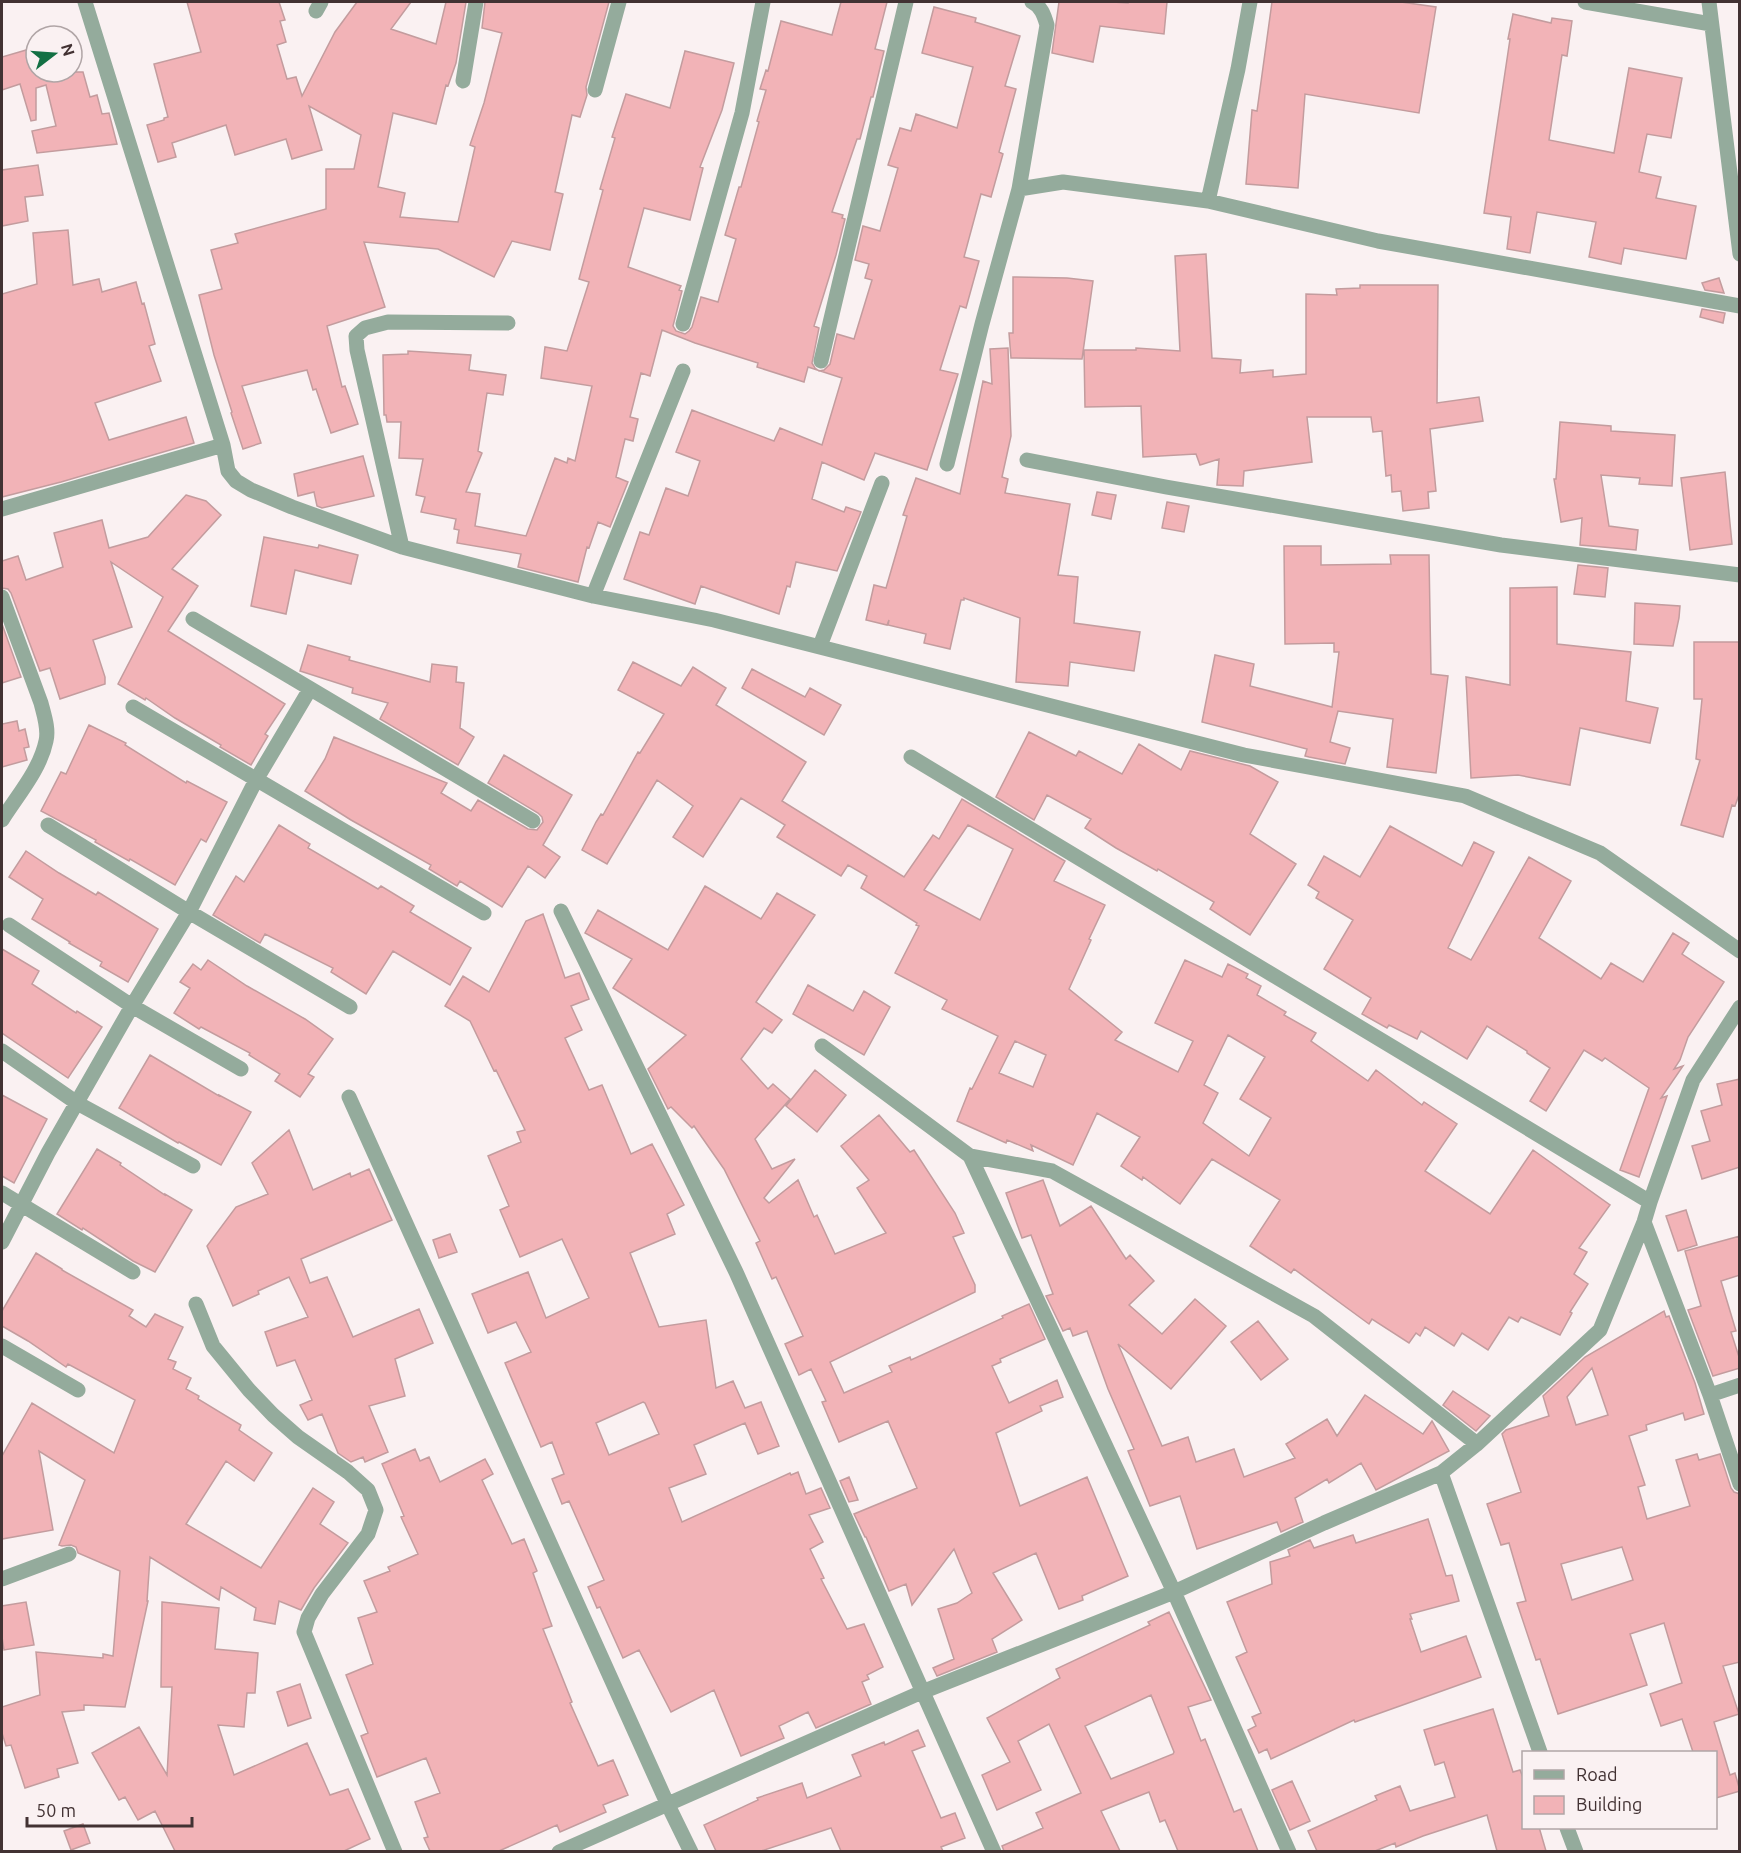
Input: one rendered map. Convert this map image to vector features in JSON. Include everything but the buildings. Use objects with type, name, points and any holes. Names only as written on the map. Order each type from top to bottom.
[{"type":"street","points":[[86,2],[223,446],[228,471],[236,482],[292,507],[402,547],[593,596],[714,620],[1244,755],[1465,796],[1600,853],[1740,951]]},
{"type":"street","points":[[463,81],[476,2]]},
{"type":"street","points":[[595,90],[619,2]]},
{"type":"street","points":[[683,324],[742,113],[764,2]]},
{"type":"street","points":[[822,361],[906,2]]},
{"type":"street","points":[[947,464],[1019,189],[1047,25],[1044,13],[1032,2]]},
{"type":"street","points":[[1208,201],[1238,69],[1250,2]]},
{"type":"street","points":[[1585,2],[1711,24]]},
{"type":"street","points":[[1709,2],[1740,254]]},
{"type":"street","points":[[1019,189],[1063,182],[1208,201],[1378,241],[1740,306]]},
{"type":"street","points":[[402,547],[357,350],[356,336],[365,328],[388,322],[508,323]]},
{"type":"street","points":[[593,596],[683,371]]},
{"type":"street","points":[[2,509],[223,446]]},
{"type":"street","points":[[1028,460],[1177,489],[1501,545],[1740,575]]},
{"type":"street","points":[[820,646],[882,483]]},
{"type":"street","points":[[2,597],[41,703],[47,740],[36,766],[2,820]]},
{"type":"street","points":[[193,619],[533,821]]},
{"type":"street","points":[[2,1242],[77,1103],[189,912],[256,780],[310,689]]},
{"type":"street","points":[[133,707],[484,913]]},
{"type":"street","points":[[911,756],[1650,1202]]},
{"type":"street","points":[[48,825],[350,1007]]},
{"type":"street","points":[[561,911],[736,1272],[994,1851]]},
{"type":"street","points":[[9,925],[132,1006],[241,1068]]},
{"type":"street","points":[[559,1851],[922,1692],[1174,1592],[1324,1523],[1441,1473],[1477,1444],[1600,1330],[1644,1222],[1693,1080],[1740,1007]]},
{"type":"street","points":[[822,1046],[970,1156],[1052,1171],[1314,1317],[1477,1444]]},
{"type":"street","points":[[2,1051],[77,1103],[193,1166]]},
{"type":"street","points":[[349,1097],[667,1803],[691,1851]]},
{"type":"street","points":[[970,1156],[1174,1592],[1290,1851]]},
{"type":"street","points":[[2,1193],[132,1272]]},
{"type":"street","points":[[1644,1222],[1710,1395],[1740,1484]]},
{"type":"street","points":[[196,1304],[213,1346],[249,1390],[281,1423],[348,1472],[368,1490],[376,1510],[368,1534],[322,1594],[308,1618],[304,1632],[395,1851]]},
{"type":"street","points":[[2,1346],[78,1390]]},
{"type":"street","points":[[1710,1395],[1740,1385]]},
{"type":"street","points":[[1441,1473],[1540,1751]]},
{"type":"street","points":[[2,1579],[69,1554]]},
{"type":"street","points":[[1568,1829],[1576,1851]]}]
